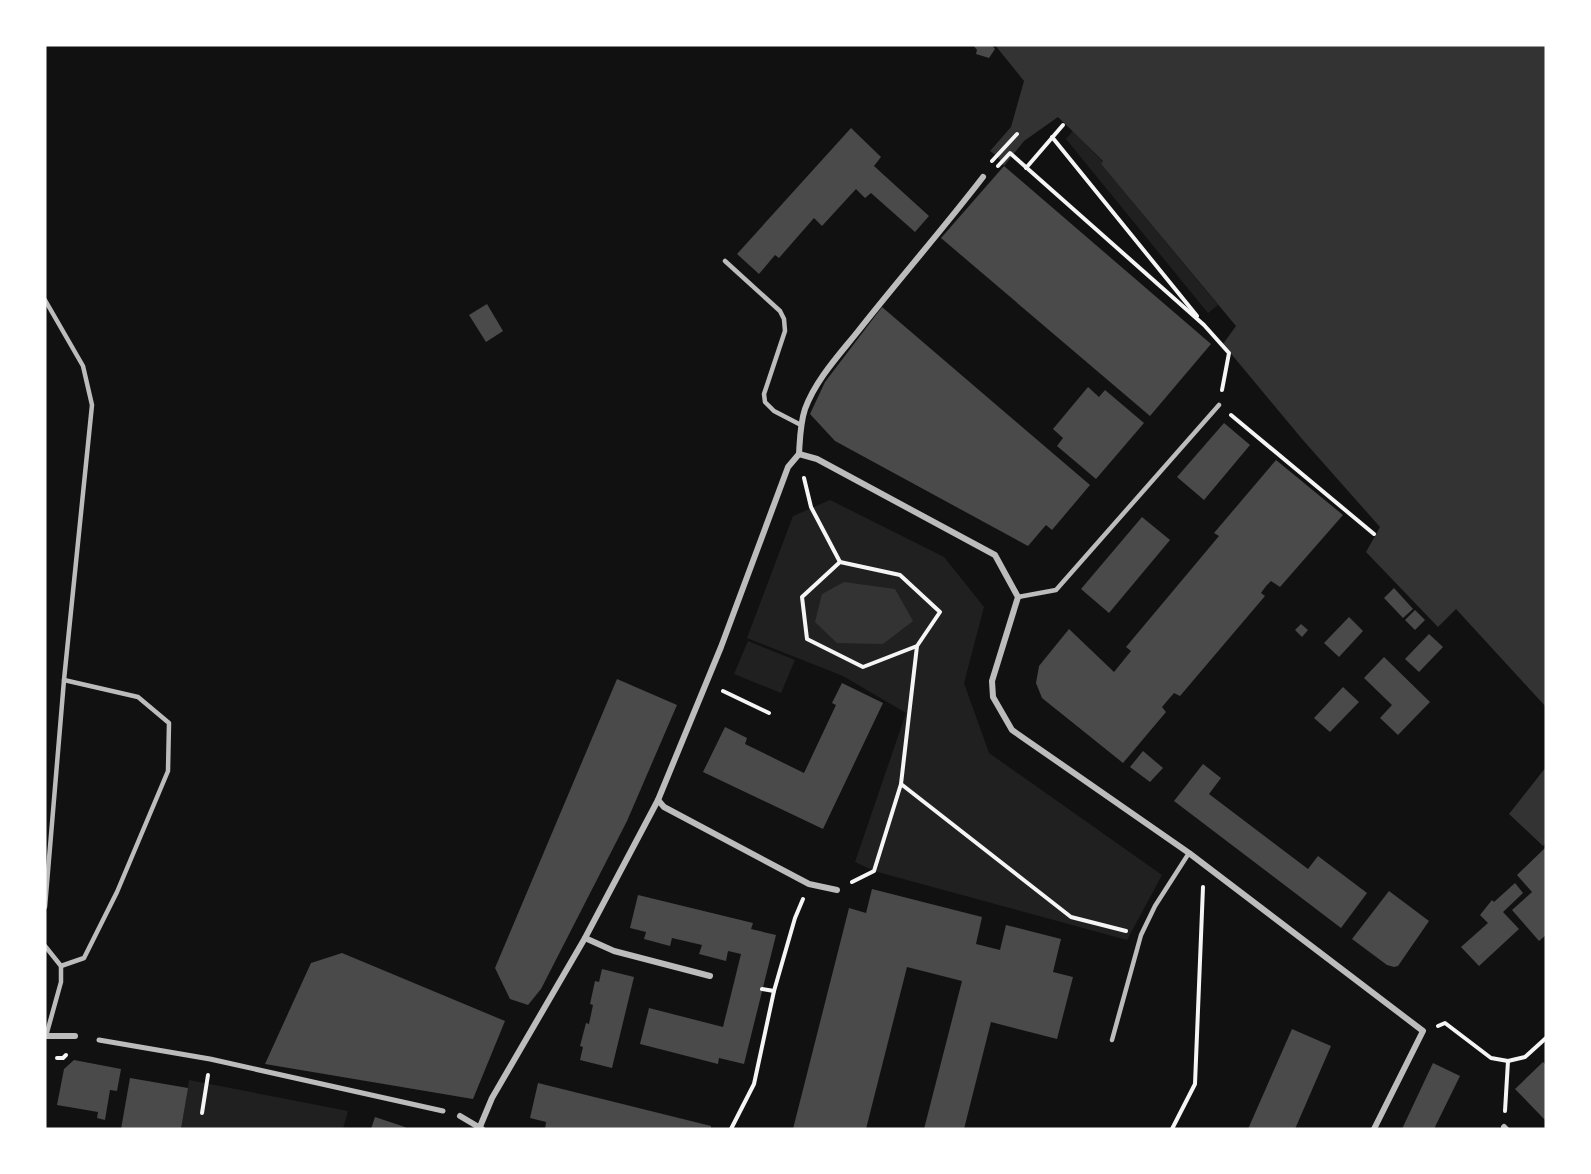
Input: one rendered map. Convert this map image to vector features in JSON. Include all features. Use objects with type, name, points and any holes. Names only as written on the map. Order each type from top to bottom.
[{"type":"street","points":[[460,1116],[480,1128],[492,1098],[585,938],[658,800],[706,683],[788,467],[799,454],[801,424],[805,408],[822,376],[937,237],[983,177]]},
{"type":"street","points":[[799,454],[817,459],[995,555],[1018,597],[992,681],[993,697],[1012,730],[1189,853],[1423,1031],[1374,1129]]},
{"type":"street","points":[[658,800],[664,807],[809,884],[837,890]]},
{"type":"street","points":[[585,938],[614,951],[710,976]]},
{"type":"street","points":[[45,1037],[75,1036]]},
{"type":"street","points":[[99,1040],[210,1059],[443,1111]]},
{"type":"lane","points":[[725,261],[780,311],[784,318],[785,331],[764,394],[765,402],[774,411],[801,424]]},
{"type":"lane","points":[[45,300],[83,366],[92,405],[64,680],[45,907]]},
{"type":"lane","points":[[1018,597],[1056,590],[1219,405]]},
{"type":"lane","points":[[61,966],[84,958],[117,892],[168,771],[169,723],[138,696],[64,680]]},
{"type":"lane","points":[[1112,1041],[1141,935],[1155,906],[1189,853]]},
{"type":"lane","points":[[45,946],[61,966],[61,982],[45,1037]]},
{"type":"path","points":[[1026,168],[1063,125]]},
{"type":"path","points":[[987,167],[1017,134]]},
{"type":"path","points":[[1052,137],[1229,353],[1219,405],[1374,534]]},
{"type":"path","points":[[992,173],[1010,153],[1204,324]]},
{"type":"path","points":[[799,454],[811,507],[840,562],[900,575],[940,612],[917,646],[901,784],[874,871],[837,890]]},
{"type":"path","points":[[840,562],[802,597],[807,639],[863,667],[917,646]]},
{"type":"path","points":[[706,683],[769,713]]},
{"type":"path","points":[[901,784],[1071,917],[1141,935]]},
{"type":"path","points":[[1172,1129],[1195,1084],[1204,864]]},
{"type":"path","points":[[731,1129],[754,1084],[774,991],[795,918],[809,884]]},
{"type":"path","points":[[762,988],[774,991]]},
{"type":"path","points":[[1423,1031],[1445,1023],[1491,1058],[1508,1061],[1525,1057],[1546,1038]]},
{"type":"path","points":[[202,1113],[210,1059]]},
{"type":"path","points":[[1505,1128],[1508,1061]]},
{"type":"shaded area","points":[[995,45],[1546,45],[1546,707],[1456,609],[1438,627],[1366,552],[1380,527],[1302,439],[1223,344],[1236,326],[1101,164],[1103,161],[1058,117],[1024,141],[1004,166],[990,151],[1011,127],[1024,81]]},
{"type":"shaded area","points":[[1073,131],[1103,162],[1101,164],[1218,305],[1208,313],[1066,139]]},
{"type":"shaded area","points":[[830,500],[944,557],[984,607],[964,683],[989,753],[1162,875],[1127,940],[874,871],[855,862],[906,713],[843,676],[747,638],[793,516]]},
{"type":"shaded area","points":[[844,582],[895,589],[913,621],[883,644],[837,643],[815,622],[822,594]]},
{"type":"shaded area","points":[[748,641],[795,660],[781,693],[734,674]]},
{"type":"shaded area","points":[[1546,767],[1546,843],[1543,846],[1509,814]]},
{"type":"shaded area","points":[[189,1080],[348,1111],[343,1129],[181,1129]]},
{"type":"building","points":[[973,45],[992,45],[995,49],[989,58],[976,54],[977,50]]},
{"type":"building","points":[[851,128],[881,157],[874,166],[929,216],[915,232],[871,193],[865,198],[856,189],[822,226],[814,218],[779,258],[775,255],[759,274],[737,254]]},
{"type":"building","points":[[1004,166],[1211,344],[1150,416],[941,238]]},
{"type":"building","points":[[487,304],[503,331],[486,342],[469,315]]},
{"type":"building","points":[[882,307],[1090,485],[1052,530],[1046,525],[1028,546],[835,441],[810,414],[825,382]]},
{"type":"building","points":[[1088,387],[1099,397],[1105,390],[1144,423],[1096,479],[1057,446],[1063,438],[1053,429]]},
{"type":"building","points":[[1224,423],[1250,445],[1204,500],[1177,477]]},
{"type":"building","points":[[1276,460],[1343,515],[1280,587],[1271,581],[1266,586],[1261,593],[1265,596],[1180,696],[1174,693],[1162,707],[1166,712],[1123,763],[1042,698],[1036,683],[1039,666],[1069,629],[1114,672],[1131,651],[1126,647],[1219,536],[1214,533]]},
{"type":"building","points":[[1142,517],[1170,540],[1109,613],[1081,589]]},
{"type":"building","points":[[1394,588],[1413,609],[1403,618],[1384,598]]},
{"type":"building","points":[[1415,610],[1425,620],[1415,630],[1405,620]]},
{"type":"building","points":[[1349,617],[1363,631],[1339,657],[1324,643]]},
{"type":"building","points":[[1301,624],[1308,630],[1302,637],[1295,630]]},
{"type":"building","points":[[1429,634],[1443,647],[1419,672],[1405,659]]},
{"type":"building","points":[[1384,657],[1430,702],[1398,735],[1380,718],[1392,705],[1364,678]]},
{"type":"building","points":[[617,679],[677,705],[627,821],[541,989],[528,1005],[510,999],[495,968]]},
{"type":"building","points":[[842,683],[883,703],[823,829],[703,772],[725,727],[747,738],[745,744],[804,773],[836,705],[832,703]]},
{"type":"building","points":[[1343,687],[1359,702],[1330,732],[1314,718]]},
{"type":"building","points":[[1143,751],[1163,768],[1150,782],[1130,767]]},
{"type":"building","points":[[1203,764],[1221,778],[1209,794],[1308,869],[1318,856],[1367,893],[1341,928],[1174,801]]},
{"type":"building","points":[[1545,848],[1546,935],[1539,941],[1512,910],[1532,892],[1517,875]]},
{"type":"building","points":[[1515,883],[1523,893],[1503,912],[1519,929],[1479,966],[1461,947],[1488,923],[1480,915],[1492,900],[1494,902]]},
{"type":"building","points":[[872,889],[982,917],[976,944],[1000,950],[1006,925],[1061,939],[1053,972],[1073,977],[1057,1039],[991,1022],[964,1129],[924,1129],[962,981],[907,967],[866,1129],[793,1129],[849,908],[866,913]]},
{"type":"building","points":[[1389,891],[1429,921],[1398,966],[1394,967],[1387,965],[1352,939]]},
{"type":"building","points":[[638,895],[753,923],[751,929],[776,935],[744,1064],[719,1058],[718,1064],[640,1044],[649,1008],[723,1027],[741,954],[728,951],[726,961],[699,954],[702,945],[672,938],[670,946],[644,939],[646,932],[630,928]]},
{"type":"building","points":[[342,953],[505,1021],[473,1099],[265,1064],[311,963]]},
{"type":"building","points":[[602,969],[634,977],[612,1068],[580,1060],[583,1047],[580,1046],[586,1023],[589,1024],[595,981],[599,982]]},
{"type":"building","points":[[1292,1029],[1331,1046],[1295,1129],[1248,1129]]},
{"type":"building","points":[[74,1060],[121,1069],[117,1091],[110,1090],[105,1120],[97,1118],[98,1112],[57,1105],[64,1069]]},
{"type":"building","points":[[1543,1062],[1546,1065],[1546,1121],[1515,1089]]},
{"type":"building","points":[[1433,1063],[1460,1076],[1434,1129],[1402,1129]]},
{"type":"building","points":[[130,1078],[188,1088],[181,1129],[121,1129]]},
{"type":"building","points":[[538,1083],[711,1126],[711,1129],[545,1129],[546,1122],[530,1118]]},
{"type":"building","points":[[375,1117],[402,1126],[409,1129],[371,1129]]}]
